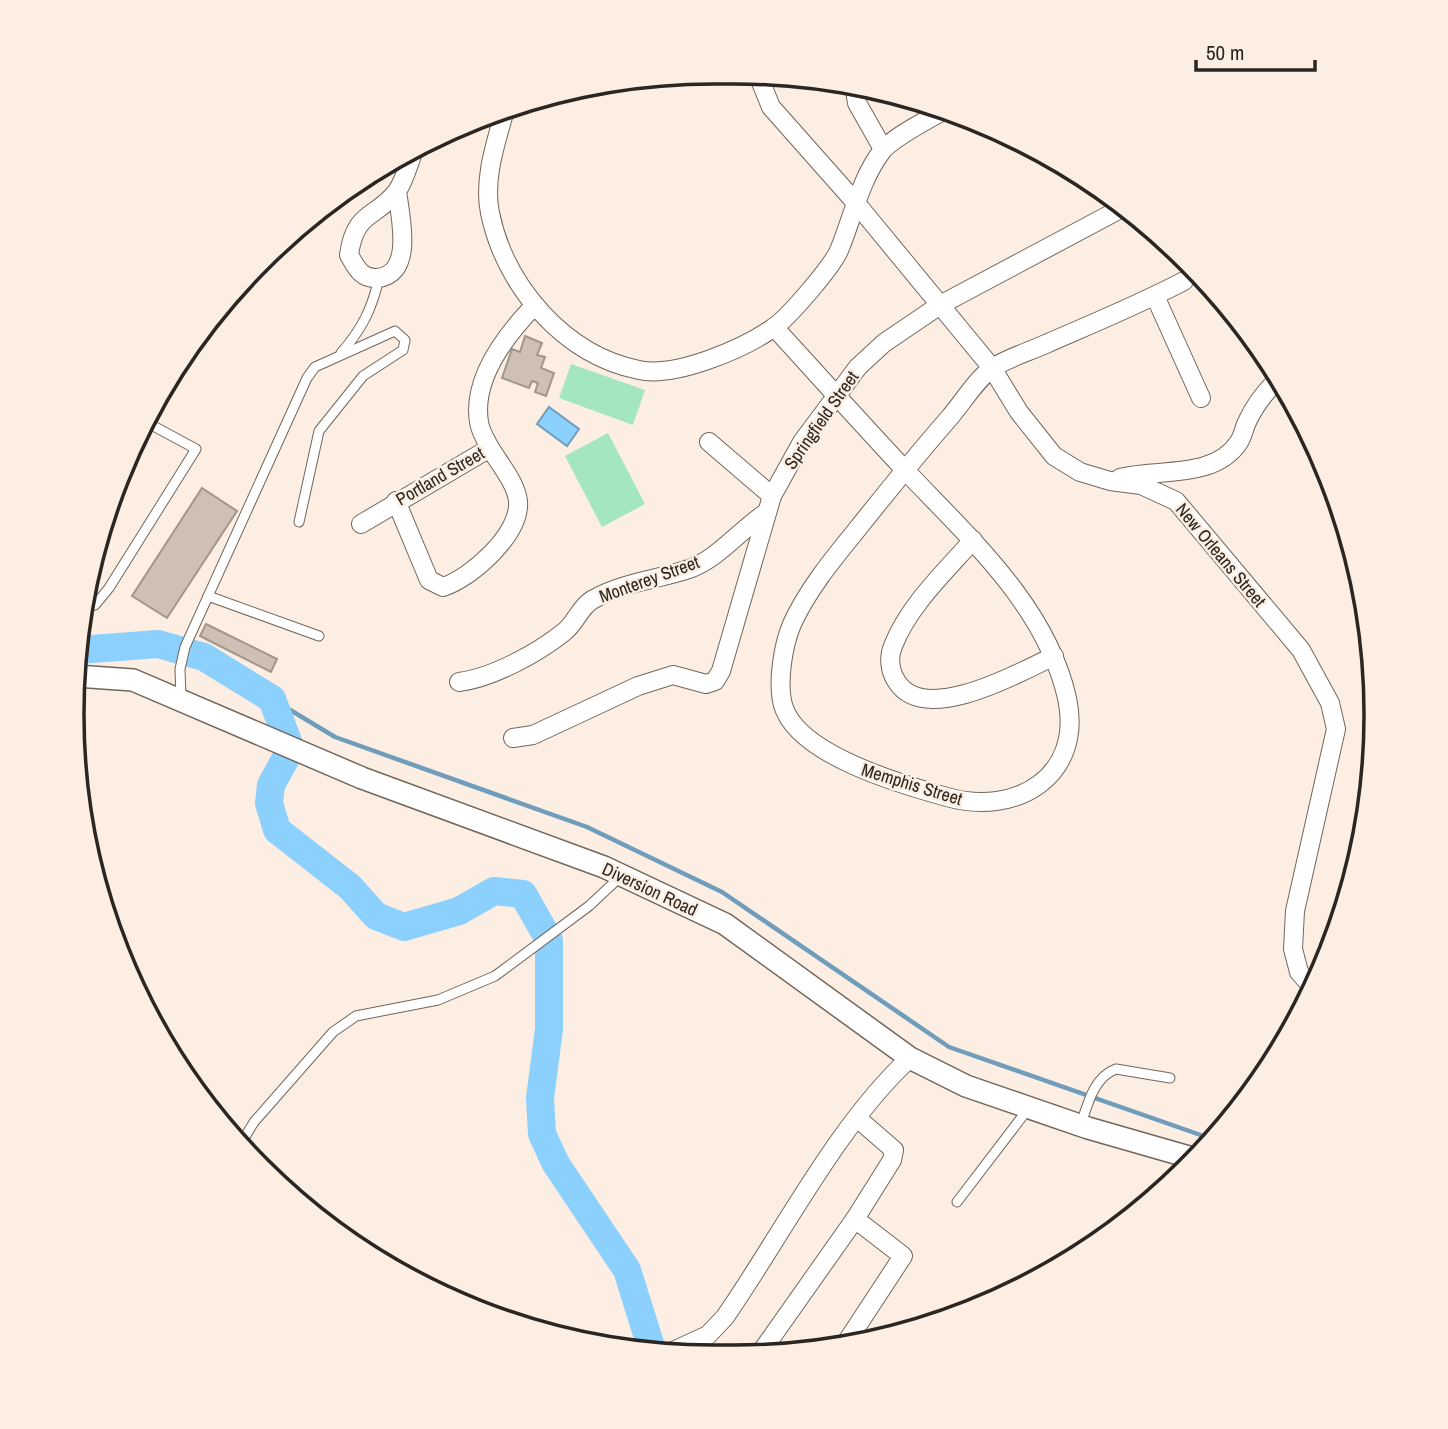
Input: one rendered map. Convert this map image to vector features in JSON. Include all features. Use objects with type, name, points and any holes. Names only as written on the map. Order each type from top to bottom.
[{"type":"street","name":"New Orleans Street","points":[[762,85],[771,107],[856,203],[992,368],[1019,412],[1054,456],[1080,472],[1110,481],[1141,485],[1176,501],[1301,650],[1330,703],[1336,729],[1295,911],[1293,949],[1299,972],[1305,979]]},
{"type":"street","points":[[856,96],[857,103],[883,149]]},
{"type":"street","points":[[502,121],[490,163],[490,212],[520,288],[534,306],[562,332],[595,354],[640,371],[685,367],[731,352],[775,327],[840,250],[856,203],[883,149],[934,116]]},
{"type":"street","points":[[397,191],[403,239],[398,263],[389,274],[379,278],[360,273],[349,256],[354,232],[370,213],[397,191],[409,163]]},
{"type":"street","name":"Springfield Street","points":[[513,738],[533,735],[638,685],[673,675],[706,684],[715,681],[722,671],[769,504],[802,442],[858,367],[884,343],[940,305],[1114,212]]},
{"type":"street","name":"Memphis Street","points":[[905,469],[973,540],[1019,598],[1054,656],[1067,699],[1069,739],[1051,773],[1024,796],[999,803],[956,800],[851,766],[805,735],[783,707],[782,671],[792,626],[825,569],[905,469],[992,368],[1184,281]]},
{"type":"street","points":[[1155,296],[1201,398]]},
{"type":"street","name":"Portland Street","points":[[361,524],[490,448],[479,425],[478,393],[510,331],[534,306]]},
{"type":"street","points":[[775,327],[905,469]]},
{"type":"street","points":[[1110,481],[1141,472],[1195,470],[1222,458],[1239,442],[1248,419],[1273,389]]},
{"type":"street","points":[[709,442],[769,504]]},
{"type":"street","points":[[396,501],[429,580],[443,587],[461,581],[486,560],[514,525],[518,501],[490,448]]},
{"type":"street","name":"Monterey Street","points":[[459,682],[482,679],[533,653],[566,631],[589,602],[618,587],[691,568],[718,552],[769,504]]},
{"type":"street","points":[[973,540],[922,598],[892,647],[890,663],[896,682],[910,694],[960,698],[1054,656]]},
{"type":"street","name":"Diversion Road","points":[[85,677],[133,680],[340,769],[622,876],[724,924],[909,1058],[966,1086],[1029,1108],[1083,1117],[1183,1156]]},
{"type":"street","points":[[688,1344],[708,1335],[725,1317],[857,1118],[909,1058]]},
{"type":"street","points":[[767,1344],[855,1219],[892,1160],[894,1150],[857,1118]]},
{"type":"street","points":[[852,1334],[902,1256],[855,1219]]},
{"type":"lane","points":[[338,357],[360,332],[372,307],[379,278]]},
{"type":"lane","points":[[181,700],[180,669],[185,646],[307,378],[316,367],[395,331],[405,340],[403,350],[363,376],[319,431],[299,522]]},
{"type":"lane","points":[[94,605],[109,588],[196,449],[154,426]]},
{"type":"lane","points":[[208,596],[319,636]]},
{"type":"lane","points":[[246,1136],[254,1122],[333,1032],[348,1021],[356,1016],[438,1000],[495,976],[542,938],[589,906],[622,876]]},
{"type":"lane","points":[[1083,1117],[1092,1093],[1102,1077],[1116,1069],[1170,1078]]},
{"type":"lane","points":[[957,1202],[1029,1108]]},
{"type":"green space","points":[[571,364],[645,390],[633,425],[559,398]]},
{"type":"green space","points":[[608,433],[645,504],[602,527],[565,456]]},
{"type":"water","points":[[549,407],[579,429],[567,446],[537,424]]},
{"type":"building","points":[[525,336],[542,343],[537,355],[545,357],[541,368],[554,373],[546,396],[535,392],[538,383],[532,381],[529,388],[502,378],[512,349],[520,352]]},
{"type":"building","points":[[202,488],[237,511],[167,618],[132,596]]},
{"type":"building","points":[[206,624],[277,659],[271,672],[200,636]]},
{"type":"waterway","points":[[87,649],[158,644],[204,657],[272,699],[289,744]]},
{"type":"waterway","points":[[272,699],[335,737],[587,827],[722,892],[949,1047],[1203,1136]]},
{"type":"waterway","points":[[287,756],[271,785],[269,803],[277,830],[350,887],[376,916],[404,927],[459,911],[494,891],[523,894],[549,940],[549,1029],[540,1098],[542,1134],[556,1164],[627,1270],[649,1342]]}]
